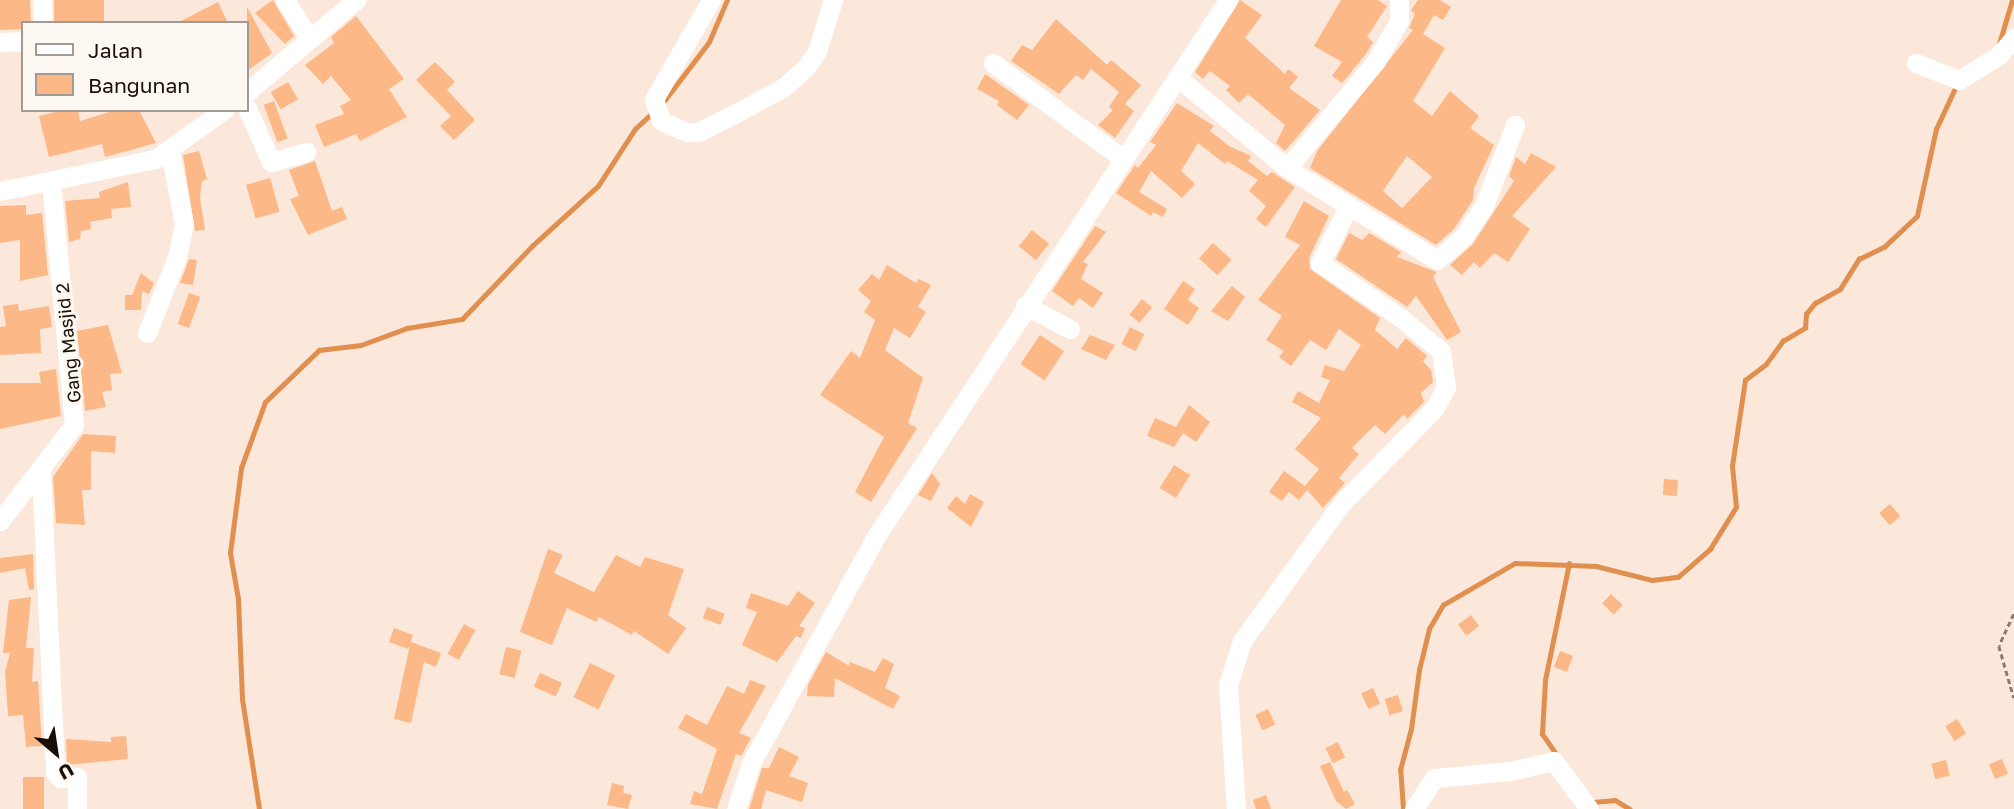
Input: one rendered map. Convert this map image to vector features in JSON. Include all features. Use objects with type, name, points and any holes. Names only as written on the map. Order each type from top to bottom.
[{"type":"street","points":[[42,0],[43,21]]},
{"type":"street","points":[[285,0],[310,38]]},
{"type":"street","points":[[248,91],[356,0]]},
{"type":"street","points":[[711,0],[654,100],[661,121],[687,132],[698,132],[784,87],[806,67],[817,51],[834,0]]},
{"type":"street","points":[[1287,169],[1376,61],[1399,21],[1399,0]]},
{"type":"street","points":[[736,809],[751,763],[875,538],[1226,1]]},
{"type":"street","points":[[1916,63],[1959,80],[1999,55],[2014,38]]},
{"type":"street","points":[[0,42],[21,41]]},
{"type":"street","points":[[993,62],[1122,158]]},
{"type":"street","points":[[1177,78],[1287,169],[1430,257],[1443,258],[1484,206],[1515,125]]},
{"type":"street","points":[[248,110],[271,162],[307,152]]},
{"type":"street","points":[[0,191],[155,159],[170,151],[221,112]]},
{"type":"street","points":[[147,333],[177,257],[184,224],[170,151]]},
{"type":"street","name":"Gang Masjid 2","points":[[0,521],[66,440],[76,410],[51,182]]},
{"type":"street","points":[[1236,809],[1228,685],[1242,641],[1342,503],[1434,409],[1446,387],[1441,351],[1401,318],[1320,263],[1348,206]]},
{"type":"street","points":[[1025,305],[1070,329]]},
{"type":"street","points":[[41,472],[55,772],[60,778],[78,778],[77,809]]},
{"type":"street","points":[[1414,809],[1434,778],[1510,771],[1553,761],[1589,809]]},
{"type":"path","points":[[2014,614],[1999,646],[2014,698]]},
{"type":"building","points":[[0,0],[30,0],[31,21],[21,21],[21,29],[0,30]]},
{"type":"building","points":[[54,0],[104,0],[104,21],[54,21]]},
{"type":"building","points":[[273,0],[294,36],[285,44],[255,13]]},
{"type":"building","points":[[1240,0],[1262,15],[1245,38],[1285,74],[1288,69],[1298,77],[1289,88],[1320,110],[1285,151],[1276,143],[1285,125],[1248,94],[1239,103],[1226,90],[1230,86],[1210,71],[1203,79],[1195,72]]},
{"type":"building","points":[[1341,0],[1378,0],[1387,6],[1367,37],[1373,42],[1366,54],[1342,83],[1332,76],[1342,62],[1314,46]]},
{"type":"building","points":[[1418,0],[1440,0],[1451,7],[1443,20],[1434,15],[1423,34],[1445,48],[1413,101],[1432,116],[1450,91],[1479,116],[1470,128],[1494,145],[1474,188],[1473,200],[1454,229],[1436,245],[1310,168],[1317,151],[1413,30],[1409,28],[1415,14],[1411,10]],"holes":[[[1407,156],[1432,177],[1402,208],[1383,191]]]},
{"type":"building","points":[[218,2],[227,21],[181,21]]},
{"type":"building","points":[[247,7],[272,53],[248,70],[248,21]]},
{"type":"building","points":[[356,16],[404,79],[389,89],[407,117],[360,141],[356,134],[324,147],[315,125],[344,114],[340,106],[351,100],[331,76],[323,84],[305,65],[334,43],[331,37]]},
{"type":"building","points":[[1056,19],[1107,65],[1111,60],[1141,85],[1125,104],[1134,111],[1115,138],[1098,125],[1113,110],[1109,107],[1119,92],[1091,69],[1083,80],[1076,75],[1059,94],[1011,61],[1022,45],[1032,50]]},
{"type":"building","points":[[435,62],[455,82],[447,90],[475,120],[454,140],[440,126],[451,116],[416,80]]},
{"type":"building","points":[[985,74],[1029,105],[1017,120],[997,105],[999,101],[977,89]]},
{"type":"building","points":[[288,82],[298,99],[281,109],[271,92]]},
{"type":"building","points":[[274,101],[288,139],[277,142],[264,105]]},
{"type":"building","points":[[1177,103],[1214,126],[1210,131],[1229,146],[1251,156],[1248,161],[1267,176],[1272,172],[1295,187],[1266,227],[1256,219],[1266,206],[1249,191],[1258,180],[1227,161],[1225,164],[1198,143],[1181,171],[1195,184],[1182,198],[1151,171],[1139,192],[1167,209],[1163,217],[1153,212],[1151,216],[1116,193],[1135,165],[1138,168],[1156,145],[1150,142]]},
{"type":"building","points":[[55,112],[78,112],[80,121],[109,112],[140,112],[156,143],[105,157],[102,144],[49,157],[39,116]]},
{"type":"building","points":[[199,151],[207,179],[202,181],[200,198],[205,230],[195,231],[183,155]]},
{"type":"building","points":[[1531,153],[1556,167],[1512,216],[1530,229],[1508,262],[1494,253],[1480,268],[1474,262],[1462,275],[1450,265],[1473,244],[1514,181],[1509,176],[1516,157],[1525,164]]},
{"type":"building","points":[[315,161],[332,211],[342,207],[347,219],[308,235],[290,199],[299,196],[289,170]]},
{"type":"building","points":[[270,178],[280,212],[256,219],[246,185]]},
{"type":"building","points":[[128,182],[131,207],[111,209],[112,218],[90,222],[91,229],[81,231],[80,239],[69,242],[65,201],[100,198],[99,192]]},
{"type":"building","points":[[1304,201],[1329,216],[1309,258],[1310,269],[1380,318],[1375,330],[1397,349],[1406,338],[1427,356],[1423,361],[1431,370],[1433,382],[1421,393],[1424,402],[1407,419],[1404,414],[1385,434],[1375,425],[1352,448],[1359,454],[1339,478],[1345,483],[1323,508],[1307,490],[1299,500],[1289,492],[1282,501],[1269,492],[1284,471],[1305,486],[1319,469],[1295,449],[1321,418],[1292,402],[1298,391],[1319,403],[1330,380],[1321,377],[1325,365],[1344,371],[1361,345],[1339,329],[1326,350],[1310,340],[1291,366],[1279,357],[1284,351],[1266,340],[1282,316],[1258,300],[1300,245],[1285,237]]},
{"type":"building","points":[[26,205],[26,215],[42,213],[48,275],[20,281],[20,240],[0,243],[0,206]]},
{"type":"building","points":[[1095,226],[1106,232],[1083,262],[1088,264],[1081,279],[1103,293],[1093,308],[1079,298],[1073,306],[1052,291]]},
{"type":"building","points":[[1032,230],[1049,244],[1036,260],[1019,246]]},
{"type":"building","points":[[1349,233],[1362,240],[1369,233],[1401,252],[1397,257],[1437,272],[1433,277],[1461,332],[1447,340],[1416,296],[1407,307],[1336,259]]},
{"type":"building","points":[[1213,243],[1232,260],[1218,275],[1199,259]]},
{"type":"building","points":[[189,259],[197,260],[193,285],[180,283]]},
{"type":"building","points":[[887,265],[916,283],[919,279],[931,285],[918,307],[926,312],[910,338],[894,328],[885,350],[923,378],[908,423],[917,428],[871,502],[855,492],[884,437],[820,395],[851,351],[860,358],[875,320],[864,312],[871,301],[858,290],[872,274],[879,280]]},
{"type":"building","points":[[141,273],[154,283],[149,294],[142,291],[141,310],[125,310],[125,295],[132,295]]},
{"type":"building","points":[[1183,281],[1195,289],[1188,300],[1199,308],[1188,325],[1164,309]]},
{"type":"building","points":[[1232,286],[1245,297],[1228,321],[1211,311]]},
{"type":"building","points":[[189,293],[200,297],[189,328],[178,324]]},
{"type":"building","points":[[1142,299],[1152,307],[1140,323],[1129,315]]},
{"type":"building","points":[[18,304],[19,311],[49,306],[52,327],[40,329],[41,353],[0,355],[0,327],[6,326],[3,306]]},
{"type":"building","points":[[108,325],[122,373],[110,374],[112,390],[102,392],[106,407],[85,411],[77,331]]},
{"type":"building","points":[[1130,327],[1144,334],[1136,351],[1121,344]]},
{"type":"building","points":[[1040,335],[1064,351],[1044,380],[1020,364]]},
{"type":"building","points":[[1090,335],[1115,345],[1106,360],[1081,349]]},
{"type":"building","points":[[56,369],[61,416],[0,429],[0,383],[41,383],[39,372]]},
{"type":"building","points":[[1189,405],[1210,422],[1196,442],[1183,433],[1174,447],[1147,436],[1155,418],[1176,427]]},
{"type":"building","points":[[83,434],[116,436],[115,453],[91,451],[91,490],[82,490],[85,525],[56,523],[53,477]]},
{"type":"building","points":[[1174,465],[1190,475],[1176,498],[1160,488]]},
{"type":"building","points":[[932,473],[940,484],[931,501],[918,495]]},
{"type":"building","points":[[1664,479],[1678,480],[1677,496],[1663,495]]},
{"type":"building","points":[[970,494],[984,502],[971,527],[947,508],[956,496],[965,504]]},
{"type":"building","points":[[1890,504],[1900,516],[1890,525],[1879,513]]},
{"type":"building","points":[[548,549],[563,555],[554,573],[594,592],[616,555],[640,567],[645,557],[684,569],[668,615],[686,628],[668,654],[634,631],[632,635],[599,617],[596,622],[567,608],[552,645],[520,632]]},
{"type":"building","points":[[33,554],[34,589],[29,590],[25,568],[0,573],[0,558]]},
{"type":"building","points":[[798,591],[815,603],[799,626],[805,628],[801,638],[796,636],[777,662],[742,645],[757,612],[746,608],[751,593],[788,606]]},
{"type":"building","points":[[1611,594],[1623,605],[1614,614],[1602,604]]},
{"type":"building","points":[[31,597],[26,648],[34,648],[32,682],[38,681],[42,746],[26,747],[23,715],[8,716],[5,672],[10,653],[3,653],[9,600]]},
{"type":"building","points":[[707,607],[725,614],[720,625],[703,618]]},
{"type":"building","points":[[1471,615],[1479,626],[1466,636],[1458,624]]},
{"type":"building","points":[[464,624],[475,630],[459,660],[448,654]]},
{"type":"building","points":[[394,628],[413,635],[411,642],[441,653],[436,667],[424,662],[411,723],[394,719],[410,645],[408,649],[389,642]]},
{"type":"building","points":[[506,647],[522,651],[515,678],[499,674]]},
{"type":"building","points":[[1560,651],[1573,656],[1567,672],[1554,667]]},
{"type":"building","points":[[826,652],[849,666],[850,662],[875,672],[883,658],[894,664],[885,688],[900,696],[893,709],[835,678],[834,697],[807,696],[808,685]]},
{"type":"building","points":[[590,663],[615,675],[599,709],[573,697]]},
{"type":"building","points":[[540,673],[562,683],[556,696],[534,687]]},
{"type":"building","points":[[750,680],[766,686],[739,733],[751,738],[741,756],[736,754],[717,809],[690,804],[694,791],[702,794],[717,749],[678,728],[686,714],[707,725],[727,686],[744,694]]},
{"type":"building","points":[[1373,688],[1380,703],[1368,709],[1361,693]]},
{"type":"building","points":[[1398,695],[1403,711],[1390,715],[1385,699]]},
{"type":"building","points":[[1268,709],[1275,724],[1262,730],[1255,715]]},
{"type":"building","points":[[1957,719],[1966,733],[1955,741],[1945,727]]},
{"type":"building","points":[[126,736],[128,759],[67,765],[66,739],[111,742],[111,737]]},
{"type":"building","points":[[1338,742],[1345,757],[1332,763],[1325,748]]},
{"type":"building","points":[[779,747],[799,757],[789,776],[808,783],[802,802],[766,790],[761,809],[749,809],[762,768],[769,768]]},
{"type":"building","points":[[2002,759],[2008,774],[1995,779],[1989,764]]},
{"type":"building","points":[[1946,760],[1950,776],[1935,779],[1931,764]]},
{"type":"building","points":[[1330,762],[1344,792],[1347,790],[1355,804],[1346,809],[1336,801],[1320,766]]},
{"type":"building","points":[[23,777],[44,777],[44,809],[23,809]]},
{"type":"building","points":[[612,783],[624,786],[623,793],[632,795],[628,809],[607,805]]},
{"type":"building","points":[[1266,795],[1271,809],[1256,809],[1253,800]]},
{"type":"waterway","points":[[661,105],[709,42],[727,0]]},
{"type":"waterway","points":[[1999,44],[2012,0]]},
{"type":"waterway","points":[[1403,809],[1400,770],[1411,729],[1419,670],[1429,629],[1443,605],[1515,563],[1596,566],[1652,580],[1678,577],[1710,549],[1736,507],[1732,466],[1745,380],[1766,364],[1783,341],[1805,328],[1806,314],[1815,303],[1840,289],[1859,259],[1884,247],[1917,216],[1936,129],[1957,84]]},
{"type":"waterway","points":[[259,809],[242,699],[238,599],[230,553],[241,468],[265,402],[319,350],[361,345],[407,328],[462,319],[532,246],[598,186],[635,129],[652,113]]},
{"type":"waterway","points":[[1558,757],[1542,734],[1545,680],[1569,563]]},
{"type":"waterway","points":[[1593,802],[1615,800],[1630,809]]}]
